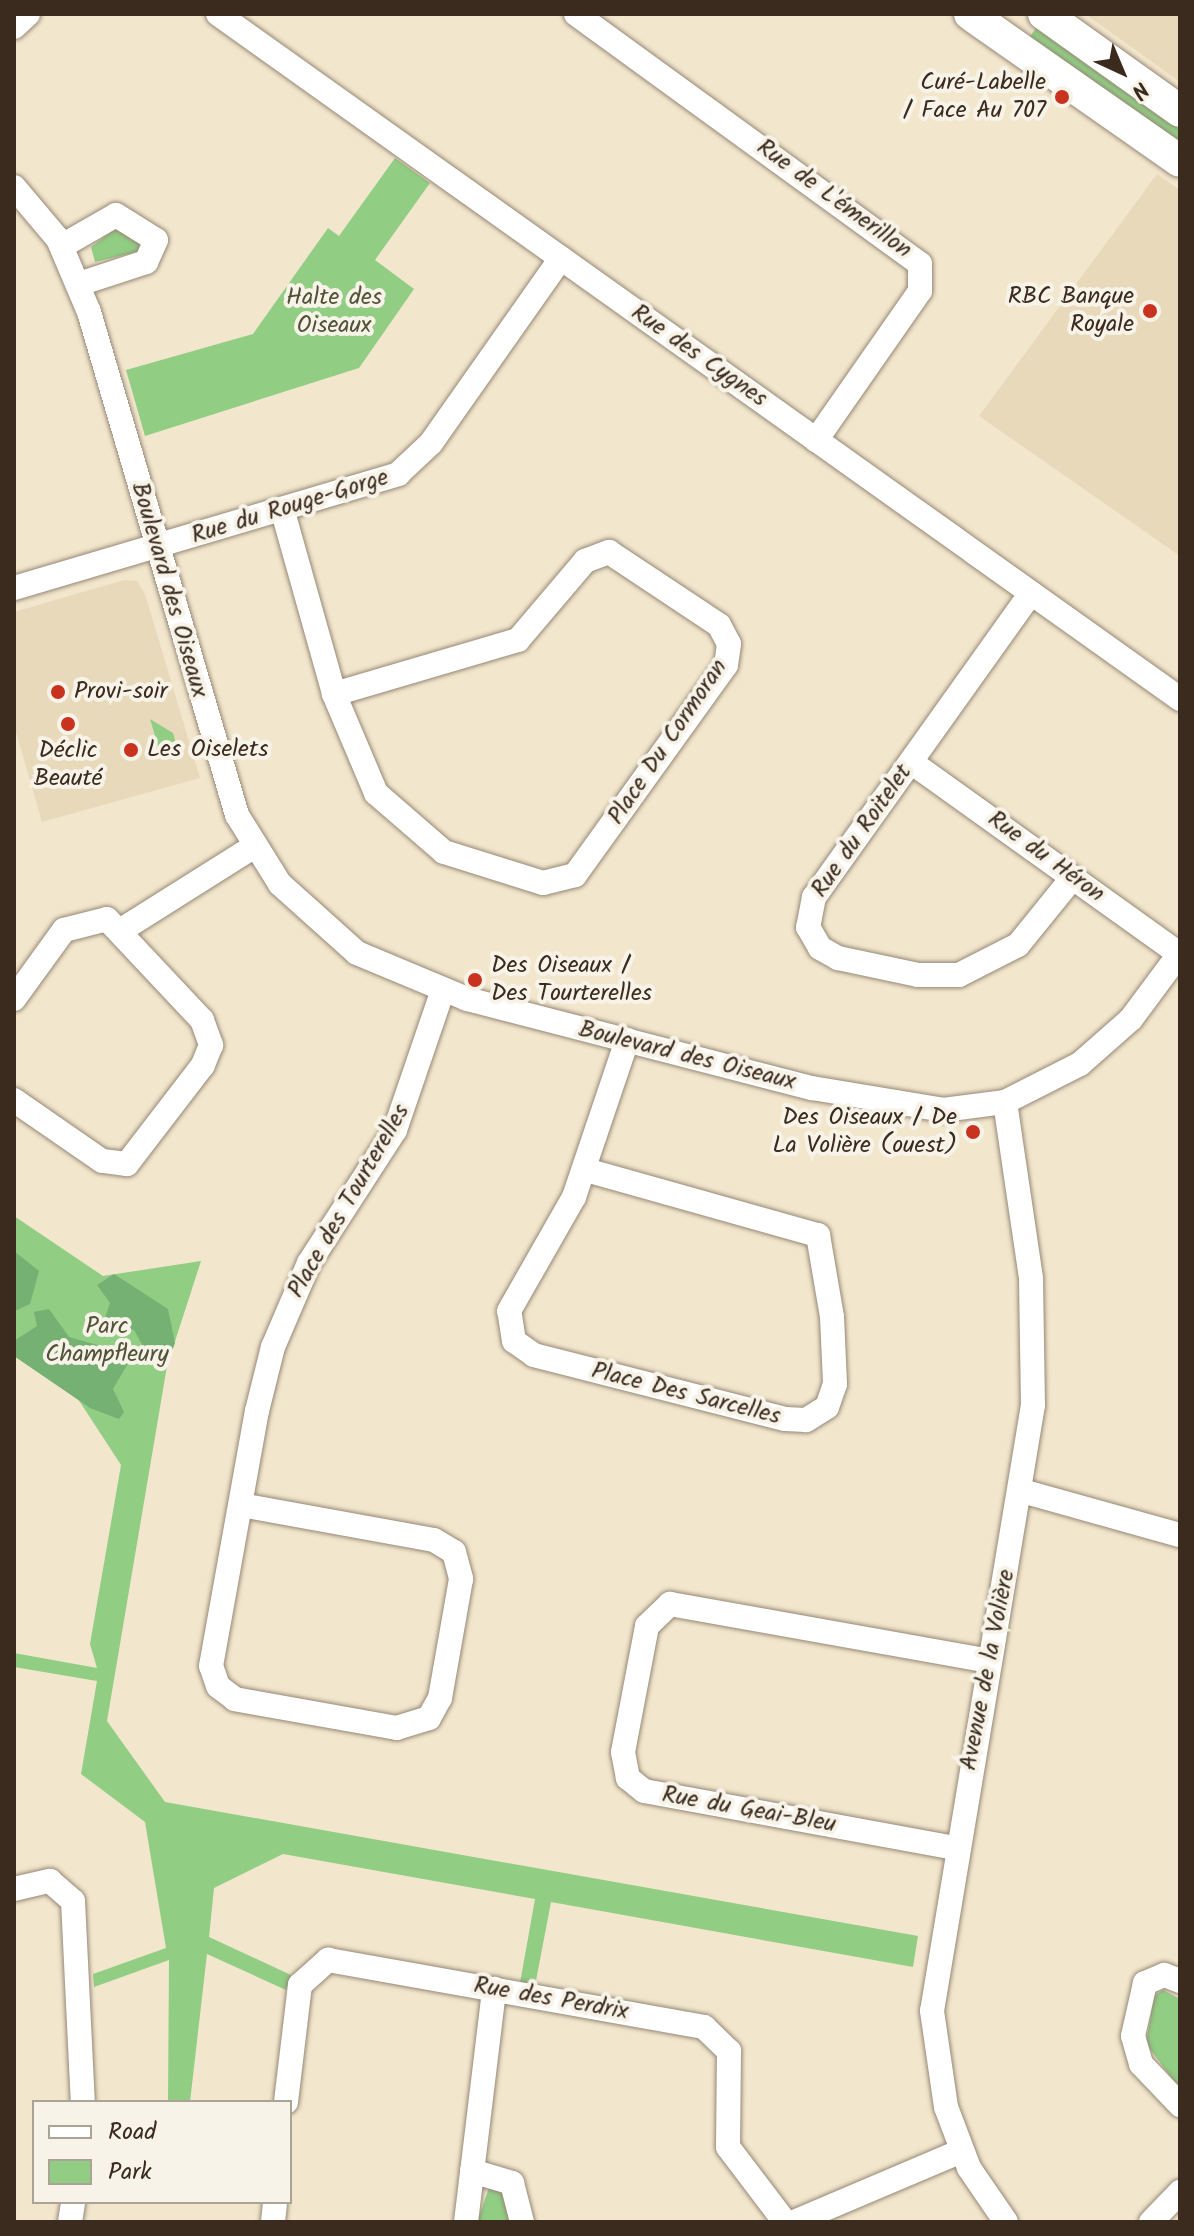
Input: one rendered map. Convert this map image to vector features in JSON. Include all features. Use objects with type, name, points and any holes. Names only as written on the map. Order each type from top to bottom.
[{"type":"main road","points":[[970,14],[1180,161]]},
{"type":"main road","points":[[1044,14],[1180,111]]},
{"type":"street","points":[[14,27],[28,14]]},
{"type":"street","name":"Rue des Cygnes","points":[[218,14],[1180,699]]},
{"type":"street","name":"Rue de L'émerillon","points":[[576,14],[920,264],[920,291],[816,440]]},
{"type":"street","name":"Boulevard des Oiseaux","points":[[14,187],[62,246],[79,284],[220,767],[253,847],[335,938],[381,968],[442,993],[885,1104],[943,1110],[1005,1102],[1097,1052],[1180,953]]},
{"type":"street","points":[[62,246],[116,215],[156,240],[146,262],[79,284]]},
{"type":"street","name":"Rue du Rouge-Gorge","points":[[14,588],[378,484],[416,461],[561,258]]},
{"type":"street","name":"Place Du Cormoran","points":[[283,512],[334,694],[369,782],[412,830],[471,864],[554,884],[589,858],[723,669],[729,644],[715,621],[627,559],[604,552],[585,561],[518,640],[334,694]]},
{"type":"street","name":"Rue du Roitelet","points":[[1031,593],[810,904],[809,933],[825,952],[918,975],[969,972],[1026,938],[1073,877]]},
{"type":"street","name":"Rue du Héron","points":[[911,762],[1180,953]]},
{"type":"street","points":[[123,929],[253,847]]},
{"type":"street","points":[[14,999],[70,926],[101,918],[123,929],[206,1026],[211,1045],[203,1065],[138,1156],[121,1165],[102,1161],[14,1100]]},
{"type":"street","name":"Place des Tourterelles","points":[[241,1505],[434,1540],[454,1552],[461,1579],[440,1698],[429,1718],[397,1728],[221,1690],[212,1661],[261,1388],[286,1312],[395,1130],[442,993]]},
{"type":"street","name":"Place Des Sarcelles","points":[[586,1170],[818,1235],[832,1317],[835,1384],[827,1407],[806,1420],[785,1419],[519,1347],[509,1311],[586,1170],[627,1040]]},
{"type":"street","name":"Avenue de la Volière","points":[[1005,1102],[1034,1323],[1022,1491],[955,1848],[932,2022],[941,2091],[961,2151],[1006,2222]]},
{"type":"street","points":[[1022,1491],[1180,1535]]},
{"type":"street","name":"Rue du Geai-Bleu","points":[[955,1848],[650,1792],[628,1778],[623,1752],[647,1626],[670,1604],[990,1661]]},
{"type":"street","points":[[14,1889],[50,1881],[73,1901],[83,2100]]},
{"type":"street","name":"Rue des Perdrix","points":[[286,2100],[300,1985],[317,1964],[339,1960],[718,2034],[729,2055],[726,2141],[785,2222]]},
{"type":"street","points":[[1180,1981],[1164,1975],[1145,1983],[1133,2036],[1141,2064],[1180,2105]]},
{"type":"street","points":[[466,2222],[494,1989]]},
{"type":"street","points":[[794,2222],[961,2151]]},
{"type":"street","points":[[472,2171],[512,2183],[522,2222]]},
{"type":"street","points":[[1151,2222],[1180,2192]]},
{"type":"shaded area","points":[[1085,14],[1180,14],[1180,82]]},
{"type":"shaded area","points":[[1157,174],[1180,190],[1180,556],[979,416]]},
{"type":"shaded area","points":[[124,580],[137,581],[145,594],[200,778],[42,822],[14,725],[14,612]]},
{"type":"green space","points":[[1036,28],[1180,130],[1180,144],[1029,38]]},
{"type":"green space","name":"Halte des Oiseaux","points":[[395,158],[430,183],[375,260],[414,289],[359,368],[145,436],[126,370],[253,334],[328,228],[339,236]]},
{"type":"green space","points":[[116,228],[140,243],[137,252],[95,262],[91,247]]},
{"type":"green space","points":[[150,719],[173,733],[179,754],[162,759]]},
{"type":"green space","name":"Parc Champfleury","points":[[14,1216],[103,1276],[201,1261],[167,1366],[107,1721],[165,1802],[918,1936],[913,1967],[551,1902],[535,1986],[520,1983],[535,1899],[283,1854],[214,1888],[209,1937],[291,1975],[286,1990],[207,1954],[190,2100],[168,2100],[169,1960],[94,1987],[93,1974],[166,1948],[145,1822],[81,1774],[97,1681],[14,1667],[14,1653],[97,1668],[90,1644],[121,1465],[78,1399],[14,1356]]},
{"type":"green space","points":[[14,1251],[39,1271],[30,1304],[15,1311]]},
{"type":"green space","points":[[114,1274],[168,1309],[175,1343],[169,1359],[153,1364],[134,1330],[104,1321],[110,1303],[97,1285]]},
{"type":"green space","points":[[49,1309],[69,1337],[133,1355],[113,1389],[124,1412],[119,1419],[90,1408],[14,1356],[14,1341],[37,1326],[34,1312]]},
{"type":"green space","points":[[1163,1990],[1180,1999],[1180,2089],[1146,2044],[1154,1996]]},
{"type":"green space","points":[[490,2185],[505,2192],[510,2222],[477,2222]]},
{"type":"place","name":"Curé-Labelle / Face Au 707","points":[[1062,97]]},
{"type":"place","name":"RBC Banque Royale","points":[[1150,311]]},
{"type":"place","name":"Provi-soir","points":[[58,692]]},
{"type":"place","name":"Déclic Beauté","points":[[68,724]]},
{"type":"place","name":"Les Oiselets","points":[[131,750]]},
{"type":"place","name":"Des Oiseaux / Des Tourterelles","points":[[475,980]]},
{"type":"place","name":"Des Oiseaux / De La Volière (ouest)","points":[[973,1132]]}]
